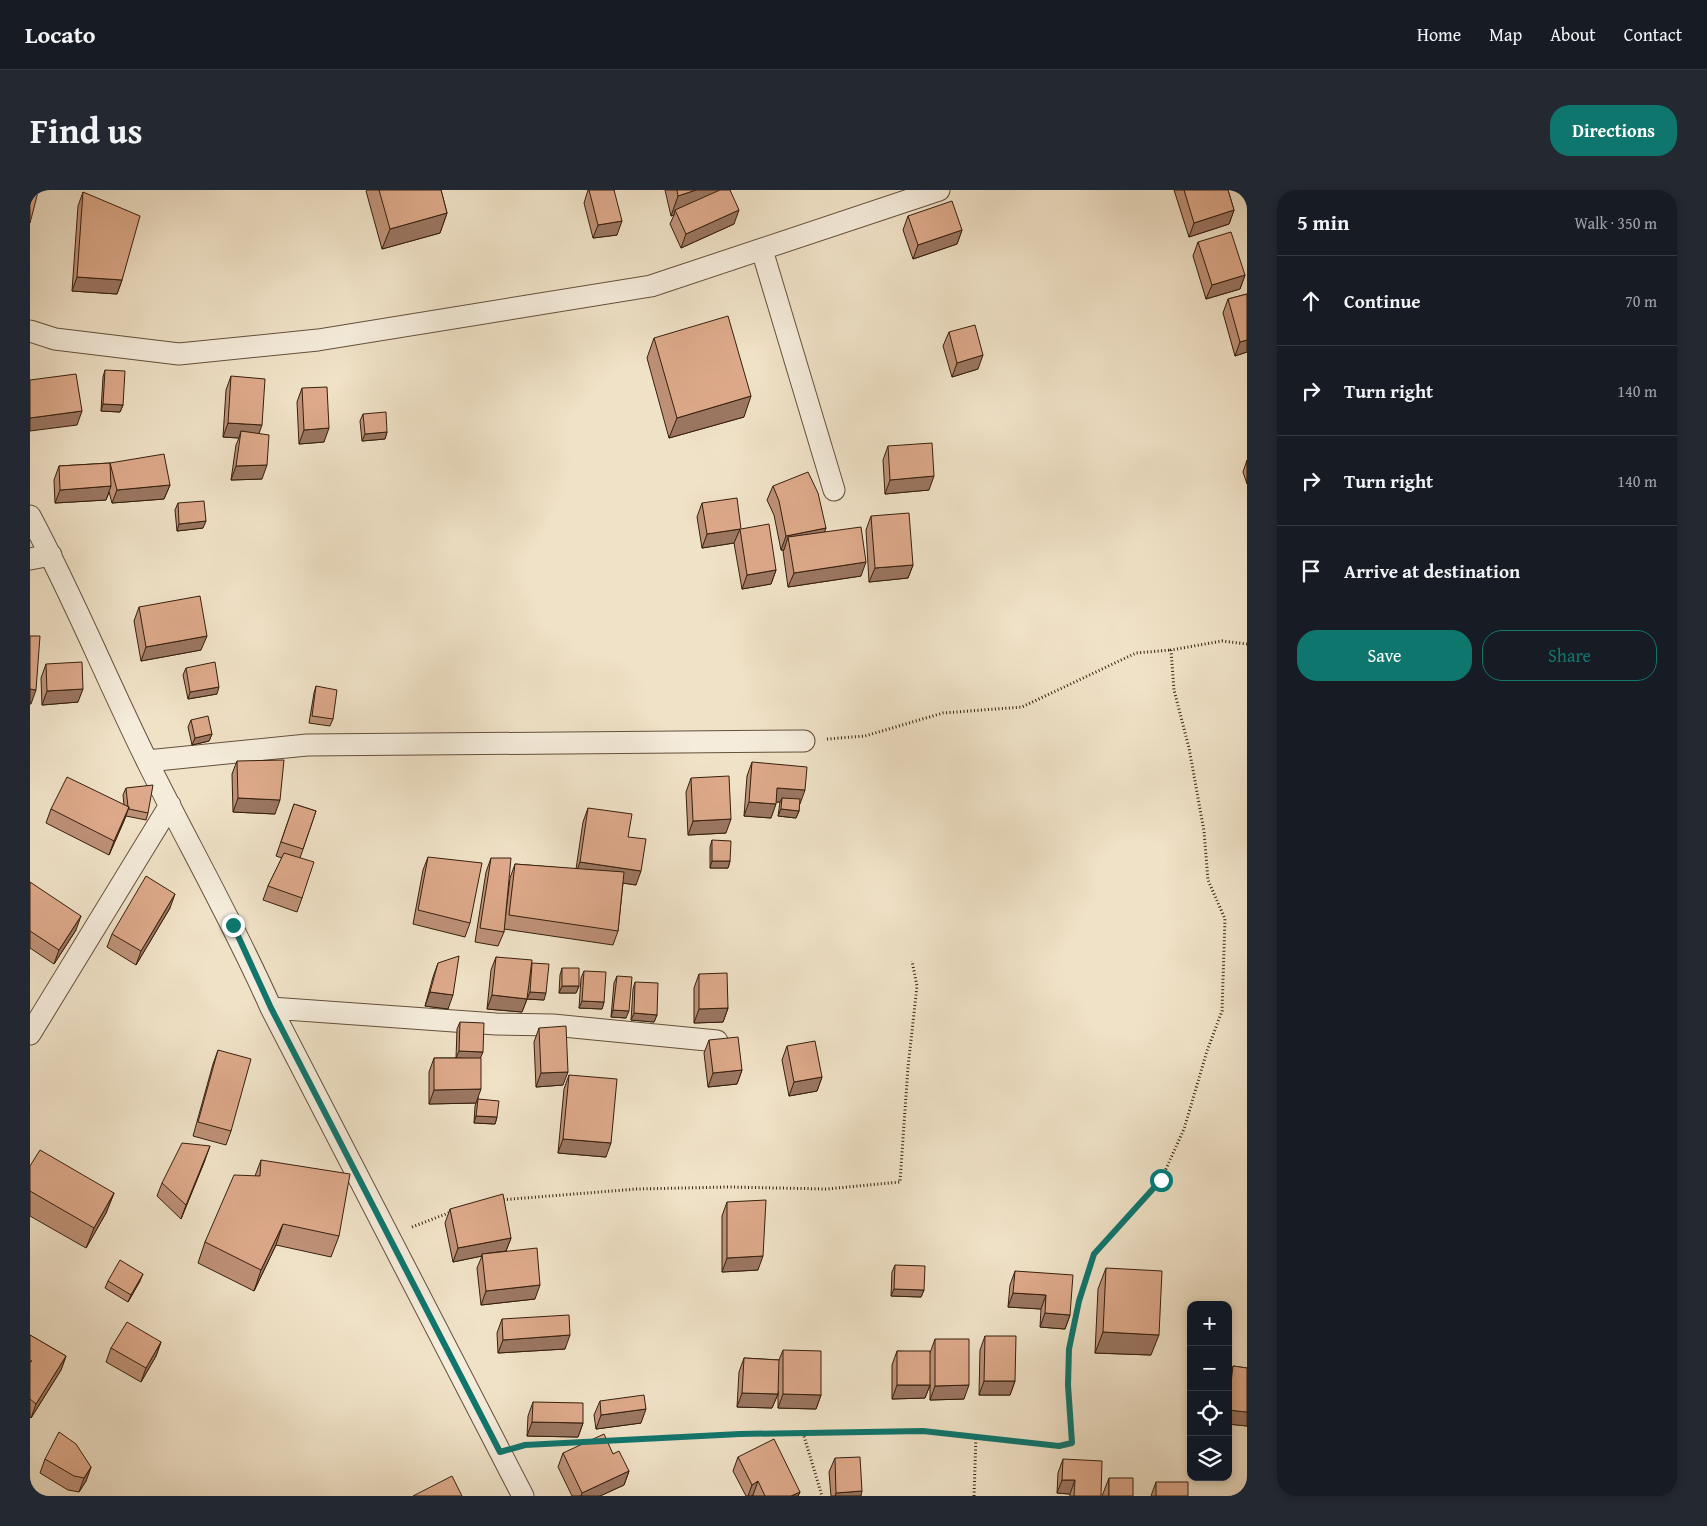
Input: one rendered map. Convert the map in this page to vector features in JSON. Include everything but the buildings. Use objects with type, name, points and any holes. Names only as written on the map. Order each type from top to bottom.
[{"type":"street","points":[[30,331],[55,339],[179,354],[318,340],[651,286],[939,190]]},
{"type":"street","points":[[762,250],[834,490]]},
{"type":"street","points":[[30,516],[51,555],[147,761],[246,951],[271,1008],[523,1496]]},
{"type":"street","points":[[30,559],[51,555]]},
{"type":"street","points":[[147,761],[307,745],[804,741]]},
{"type":"street","points":[[30,1034],[170,805]]},
{"type":"street","points":[[271,1008],[496,1024],[553,1025],[716,1041]]},
{"type":"path","points":[[804,741],[866,736],[943,713],[1022,707],[1136,653],[1222,642],[1247,644]]},
{"type":"path","points":[[603,1441],[740,1434],[923,1431],[1059,1446],[1072,1443],[1068,1385],[1069,1349],[1079,1301],[1094,1254],[1161,1180],[1184,1129],[1207,1051],[1222,1011],[1224,919],[1208,880],[1204,831],[1190,748],[1174,690],[1171,650]]},
{"type":"path","points":[[496,1201],[637,1189],[729,1187],[826,1189],[900,1182],[908,1067],[917,986],[912,961]]},
{"type":"path","points":[[389,1238],[431,1218],[458,1210]]},
{"type":"path","points":[[803,1433],[822,1496]]},
{"type":"path","points":[[974,1496],[976,1436]]},
{"type":"path","points":[[500,1452],[525,1445],[593,1442]]},
{"type":"route","points":[[233,925],[271,1008],[500,1452],[525,1445],[740,1434],[923,1431],[1059,1446],[1072,1443],[1068,1385],[1069,1349],[1079,1301],[1094,1254],[1120,1228],[1161,1180]]}]
